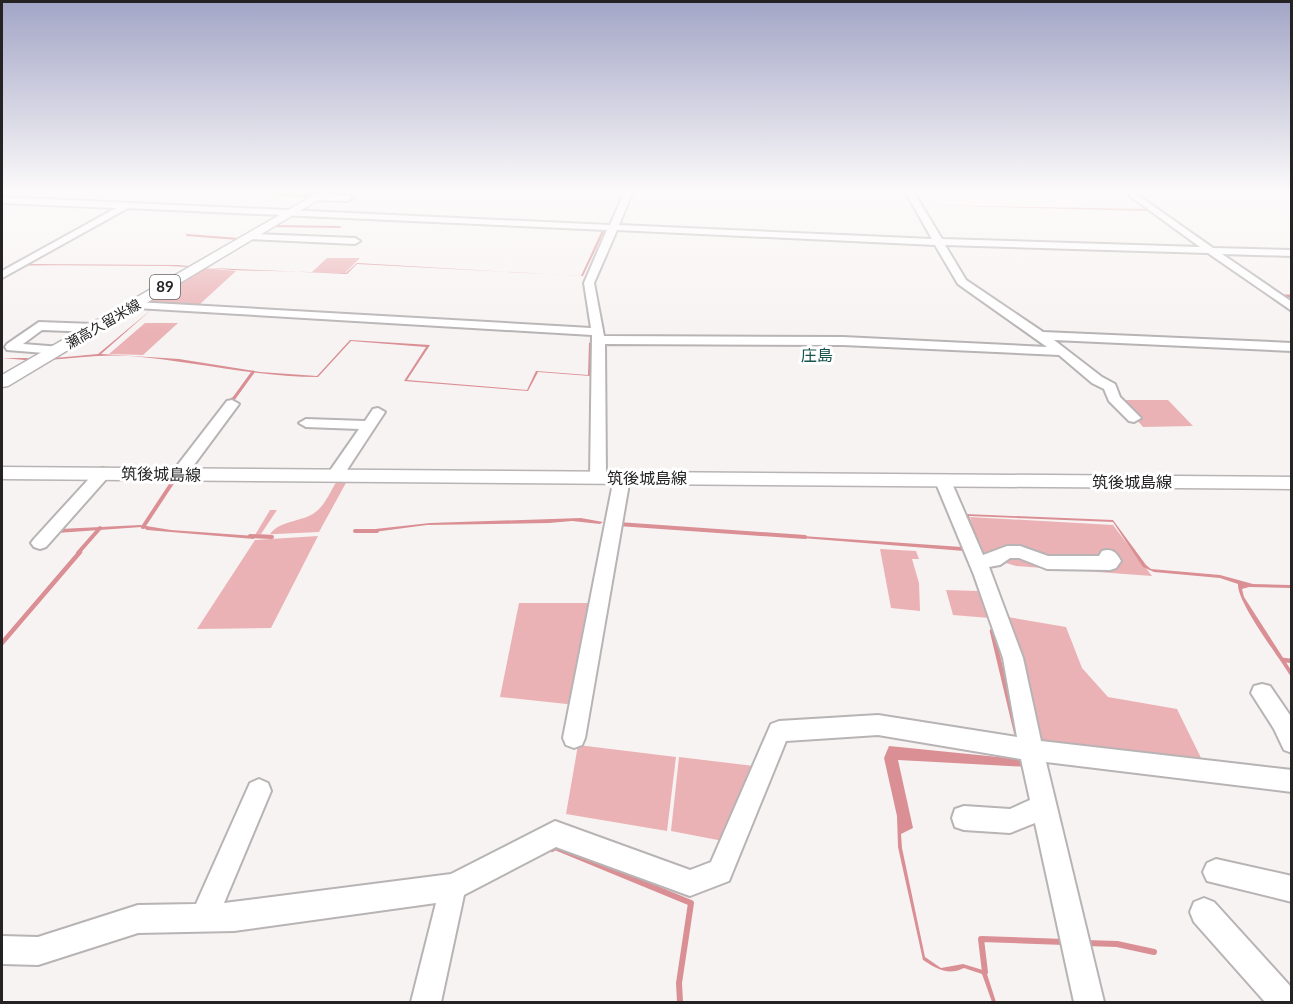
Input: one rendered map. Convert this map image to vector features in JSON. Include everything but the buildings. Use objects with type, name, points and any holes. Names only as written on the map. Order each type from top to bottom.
[{"type":"main road","name":"瀬高久留米線","points":[[2,382],[250,238]]},
{"type":"main road","name":"筑後城島線","points":[[2,472],[1292,483]]},
{"type":"street","points":[[2,275],[68,238]]},
{"type":"street","points":[[273,238],[352,241],[339,252]]},
{"type":"street","points":[[598,478],[598,336],[589,283],[608,238]]},
{"type":"street","points":[[855,238],[1292,253]]},
{"type":"street","points":[[937,238],[962,282],[1062,351],[1097,380],[1110,387],[1114,398],[1134,418]]},
{"type":"street","points":[[1193,238],[1292,308]]},
{"type":"street","points":[[1277,297],[1292,298]]},
{"type":"street","points":[[136,304],[598,336],[843,341],[1062,351]]},
{"type":"street","points":[[57,350],[12,347],[39,327],[94,328]]},
{"type":"street","points":[[1041,336],[1292,347]]},
{"type":"street","points":[[179,474],[232,404]]},
{"type":"street","points":[[335,476],[378,412]]},
{"type":"street","points":[[306,423],[369,425]]},
{"type":"street","points":[[40,543],[103,473]]},
{"type":"street","points":[[574,738],[622,478]]},
{"type":"street","points":[[943,481],[977,562],[1013,658],[1031,750],[1089,1002]]},
{"type":"street","points":[[977,562],[994,560],[1007,552],[1020,552],[1047,562],[1110,563],[1112,561],[1108,556]]},
{"type":"street","points":[[1262,693],[1282,722],[1292,743]]},
{"type":"street","points":[[2,950],[38,951],[138,919],[234,917],[453,887],[555,834],[690,883],[720,873],[779,730],[878,724],[1031,750],[1292,781]]},
{"type":"street","points":[[204,918],[259,791]]},
{"type":"street","points":[[964,818],[1010,821],[1044,807]]},
{"type":"street","points":[[1216,872],[1292,889]]},
{"type":"street","points":[[426,1002],[453,887]]},
{"type":"street","points":[[1204,912],[1284,1002]]},
{"type":"shaded area","points":[[598,238],[601,238],[581,276]]},
{"type":"shaded area","points":[[1185,238],[1188,238],[1203,249]]},
{"type":"shaded area","points":[[327,258],[360,258],[345,273],[312,272]]},
{"type":"shaded area","points":[[357,263],[559,275],[357,264],[347,274],[294,272],[346,273]]},
{"type":"shaded area","points":[[24,265],[178,265],[208,268],[168,266]]},
{"type":"shaded area","points":[[203,268],[236,271],[199,305],[151,302]]},
{"type":"shaded area","points":[[208,268],[294,272],[232,270]]},
{"type":"shaded area","points":[[152,309],[101,354],[179,359],[260,372],[317,376],[350,340],[430,345],[407,380],[527,390],[536,371],[588,375],[589,343],[591,342],[590,376],[538,372],[528,391],[404,381],[426,347],[351,341],[318,377],[247,372],[130,356],[36,361],[2,358],[55,358],[98,354]]},
{"type":"shaded area","points":[[145,323],[178,323],[143,355],[109,354]]},
{"type":"shaded area","points":[[1120,400],[1168,400],[1193,426],[1143,427]]},
{"type":"shaded area","points":[[337,481],[347,481],[319,532],[255,535],[270,510],[277,510],[261,534],[270,534],[280,526],[312,514],[324,504]]},
{"type":"shaded area","points":[[965,514],[1113,520],[1151,569],[1220,575],[1253,584],[1291,585],[1291,588],[1249,587],[1242,589],[1244,597],[1291,670],[1291,677],[1251,617],[1238,584],[1220,578],[1154,572],[1143,567],[1113,522],[969,516],[982,550],[978,550]]},
{"type":"shaded area","points":[[970,517],[1113,525],[1152,576],[1016,566],[982,556]]},
{"type":"shaded area","points":[[581,518],[603,522],[600,524],[572,521],[427,525],[374,532],[375,529],[430,523]]},
{"type":"shaded area","points":[[140,525],[171,530],[255,536],[254,539],[147,530],[142,527],[57,533],[60,529]]},
{"type":"shaded area","points":[[318,536],[271,628],[197,629],[255,540]]},
{"type":"shaded area","points":[[802,536],[962,547],[964,551],[802,538]]},
{"type":"shaded area","points":[[880,549],[916,551],[919,559],[912,559],[919,583],[920,611],[891,608]]},
{"type":"shaded area","points":[[946,590],[979,591],[989,618],[953,615]]},
{"type":"shaded area","points":[[519,603],[591,603],[576,705],[500,697]]},
{"type":"shaded area","points":[[1002,616],[1066,627],[1082,668],[1108,697],[1177,709],[1204,764],[1038,744]]},
{"type":"shaded area","points":[[578,745],[676,757],[667,831],[566,814]]},
{"type":"shaded area","points":[[889,746],[1018,759],[1028,767],[898,760],[913,828],[901,834],[902,848],[925,957],[941,968],[963,964],[986,971],[996,1002],[992,1002],[982,974],[964,968],[953,971],[943,970],[923,960],[898,847],[897,816],[884,758]]},
{"type":"shaded area","points":[[679,757],[754,766],[723,841],[671,831]]},
{"type":"waterway","points":[[223,238],[240,238]]},
{"type":"waterway","points":[[1280,296],[1292,296]]},
{"type":"waterway","points":[[232,401],[253,372]]},
{"type":"waterway","points":[[230,403],[233,399]]},
{"type":"waterway","points":[[143,527],[174,480]]},
{"type":"waterway","points":[[618,524],[805,537]]},
{"type":"waterway","points":[[78,553],[100,528]]},
{"type":"waterway","points":[[355,531],[377,531]]},
{"type":"waterway","points":[[250,536],[272,537]]},
{"type":"waterway","points":[[2,643],[80,552]]},
{"type":"waterway","points":[[992,631],[1016,732]]},
{"type":"waterway","points":[[1283,660],[1292,661]]},
{"type":"waterway","points":[[552,849],[555,847],[691,903],[679,983],[680,1002]]},
{"type":"waterway","points":[[985,972],[981,939],[1064,942]]},
{"type":"waterway","points":[[1086,943],[1117,944],[1154,952]]},
{"type":"district","name":"庄島","points":[[817,355]]}]
